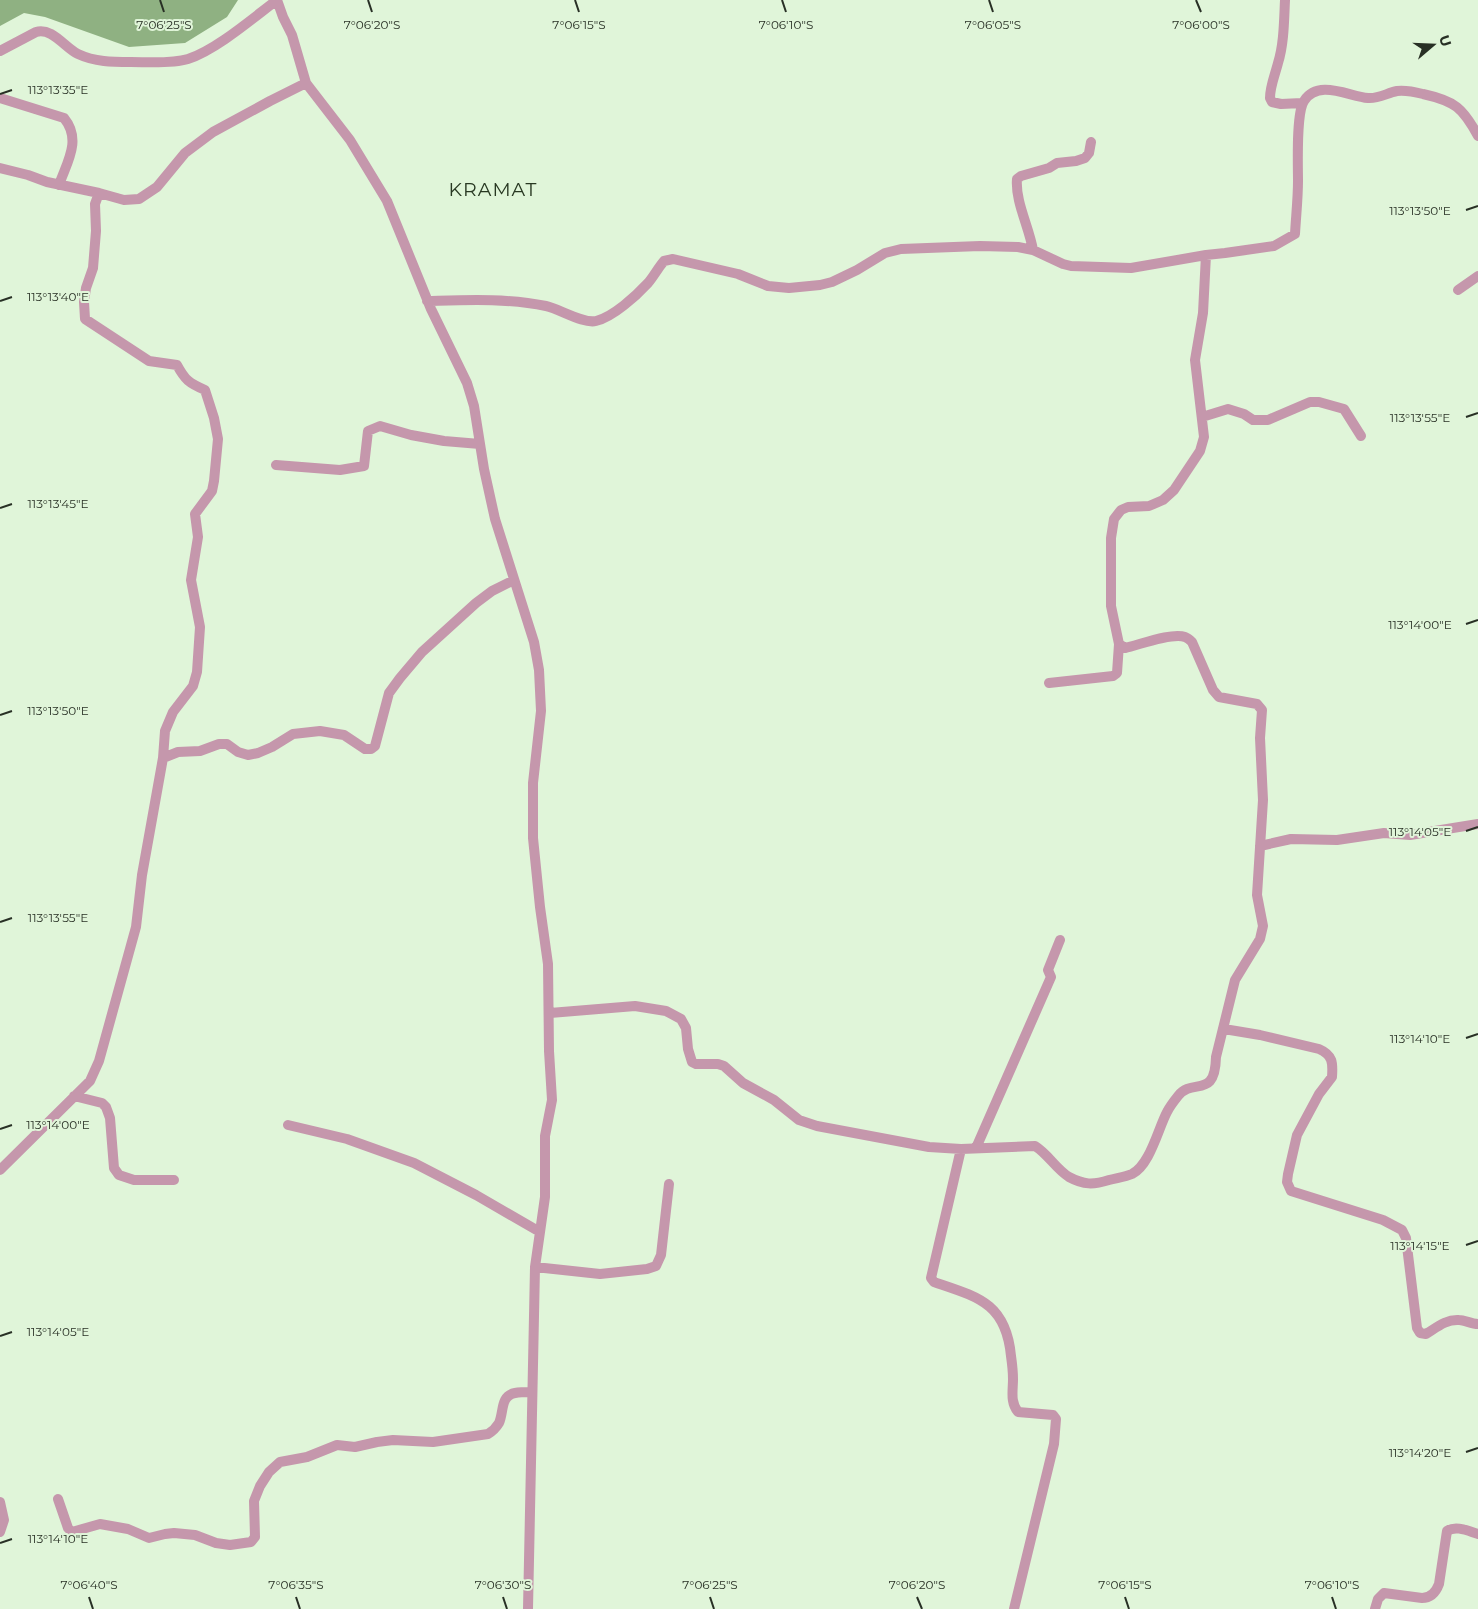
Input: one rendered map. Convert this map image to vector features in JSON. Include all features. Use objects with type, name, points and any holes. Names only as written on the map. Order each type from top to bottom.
[{"type":"street","points":[[0,51],[36,32],[42,31],[52,35],[71,51],[88,59],[108,62],[186,60],[210,48],[277,0],[292,35],[306,83],[350,140],[383,193],[427,301],[467,383],[474,406],[493,510],[534,642],[540,670],[541,711],[534,783],[533,838],[548,964],[549,1051],[552,1100],[546,1136],[545,1197],[535,1267],[528,1609]]},
{"type":"street","points":[[1285,0],[1282,46],[1272,80],[1270,98],[1272,102],[1280,104],[1302,103]]},
{"type":"street","points":[[0,168],[59,186],[99,193],[124,200],[139,199],[157,187],[185,153],[213,132],[306,83]]},
{"type":"street","points":[[427,301],[500,300],[547,306],[584,321],[594,322],[604,318],[631,299],[649,282],[664,261],[673,259],[738,274],[768,286],[789,288],[832,282],[893,250],[980,246],[1013,247],[1033,250],[1071,266],[1121,269],[1206,254],[1274,246],[1295,234],[1298,133],[1302,103],[1311,93],[1330,90],[1370,98],[1395,92],[1412,92],[1438,98],[1459,108],[1472,123],[1478,136]]},
{"type":"street","points":[[0,98],[64,118],[71,127],[73,146],[59,186]]},
{"type":"street","points":[[1033,250],[1019,197],[1017,179],[1057,164],[1085,158],[1089,153],[1091,142]]},
{"type":"street","points":[[0,1170],[90,1081],[99,1061],[136,928],[142,875],[163,758],[165,732],[173,712],[193,686],[197,672],[200,628],[192,580],[198,537],[195,514],[212,491],[214,481],[218,439],[214,418],[205,390],[190,384],[184,378],[177,365],[149,361],[85,319],[84,302],[92,268],[96,231],[94,204],[99,193]]},
{"type":"street","points":[[1049,683],[1117,674],[1119,644],[1111,606],[1110,538],[1114,519],[1121,510],[1128,507],[1149,506],[1163,500],[1174,490],[1200,451],[1204,437],[1195,360],[1203,313],[1206,254]]},
{"type":"street","points":[[1458,290],[1478,276]]},
{"type":"street","points":[[1202,417],[1228,409],[1244,414],[1253,420],[1268,420],[1310,402],[1319,402],[1344,409],[1361,436]]},
{"type":"street","points":[[276,465],[340,470],[364,466],[368,431],[380,426],[410,435],[444,441],[480,444]]},
{"type":"street","points":[[163,758],[178,752],[200,751],[219,744],[227,744],[238,752],[248,755],[272,747],[293,734],[320,731],[344,735],[365,749],[371,749],[375,746],[389,693],[400,678],[422,652],[463,614],[492,591],[514,580]]},
{"type":"street","points":[[550,1013],[635,1006],[666,1011],[681,1019],[684,1023],[692,1062],[724,1066],[743,1083],[774,1100],[799,1120],[817,1126],[929,1147],[1035,1146],[1042,1150],[1052,1163],[1068,1176],[1081,1182],[1095,1184],[1132,1174],[1143,1165],[1168,1111],[1180,1094],[1210,1082],[1214,1077],[1216,1057],[1235,980],[1260,939],[1263,926],[1257,895],[1263,800],[1260,738],[1262,710],[1257,704],[1219,697],[1213,690],[1192,642],[1185,637],[1176,636],[1154,640],[1125,648],[1119,644]]},
{"type":"street","points":[[1260,846],[1291,839],[1337,840],[1384,833],[1410,834],[1478,824]]},
{"type":"street","points":[[976,1148],[1051,978],[1048,970],[1060,940]]},
{"type":"street","points":[[1224,1028],[1319,1049],[1328,1053],[1331,1059],[1332,1077],[1318,1094],[1297,1135],[1288,1174],[1288,1187],[1290,1190],[1383,1220],[1402,1230],[1406,1238],[1417,1328],[1420,1333],[1426,1334],[1451,1320],[1478,1324]]},
{"type":"street","points":[[74,1096],[102,1103],[106,1107],[110,1118],[114,1168],[118,1175],[134,1180],[174,1180]]},
{"type":"street","points":[[288,1125],[347,1139],[414,1163],[476,1195],[540,1232]]},
{"type":"street","points":[[961,1148],[931,1278],[934,1282],[988,1305],[999,1316],[1009,1338],[1013,1375],[1012,1404],[1018,1412],[1053,1415],[1056,1418],[1054,1444],[1014,1609]]},
{"type":"street","points":[[535,1267],[600,1274],[646,1269],[656,1266],[662,1255],[669,1184]]},
{"type":"street","points":[[58,1499],[68,1528],[72,1532],[100,1524],[128,1529],[149,1538],[174,1533],[195,1535],[216,1543],[230,1545],[251,1542],[255,1536],[254,1501],[260,1486],[269,1472],[280,1462],[307,1457],[337,1445],[355,1447],[393,1440],[433,1442],[488,1434],[495,1429],[500,1421],[503,1404],[508,1396],[515,1393],[531,1392]]},
{"type":"street","points":[[0,1502],[4,1520],[0,1532]]},
{"type":"street","points":[[1375,1609],[1378,1599],[1384,1593],[1427,1598],[1436,1590],[1440,1578],[1447,1531],[1450,1528],[1454,1528],[1478,1534]]},
{"type":"shaded area","points":[[0,0],[238,0],[227,17],[185,43],[129,47],[45,17],[24,13],[0,26]]},
{"type":"district","name":"KRAMAT","points":[[493,189]]}]
